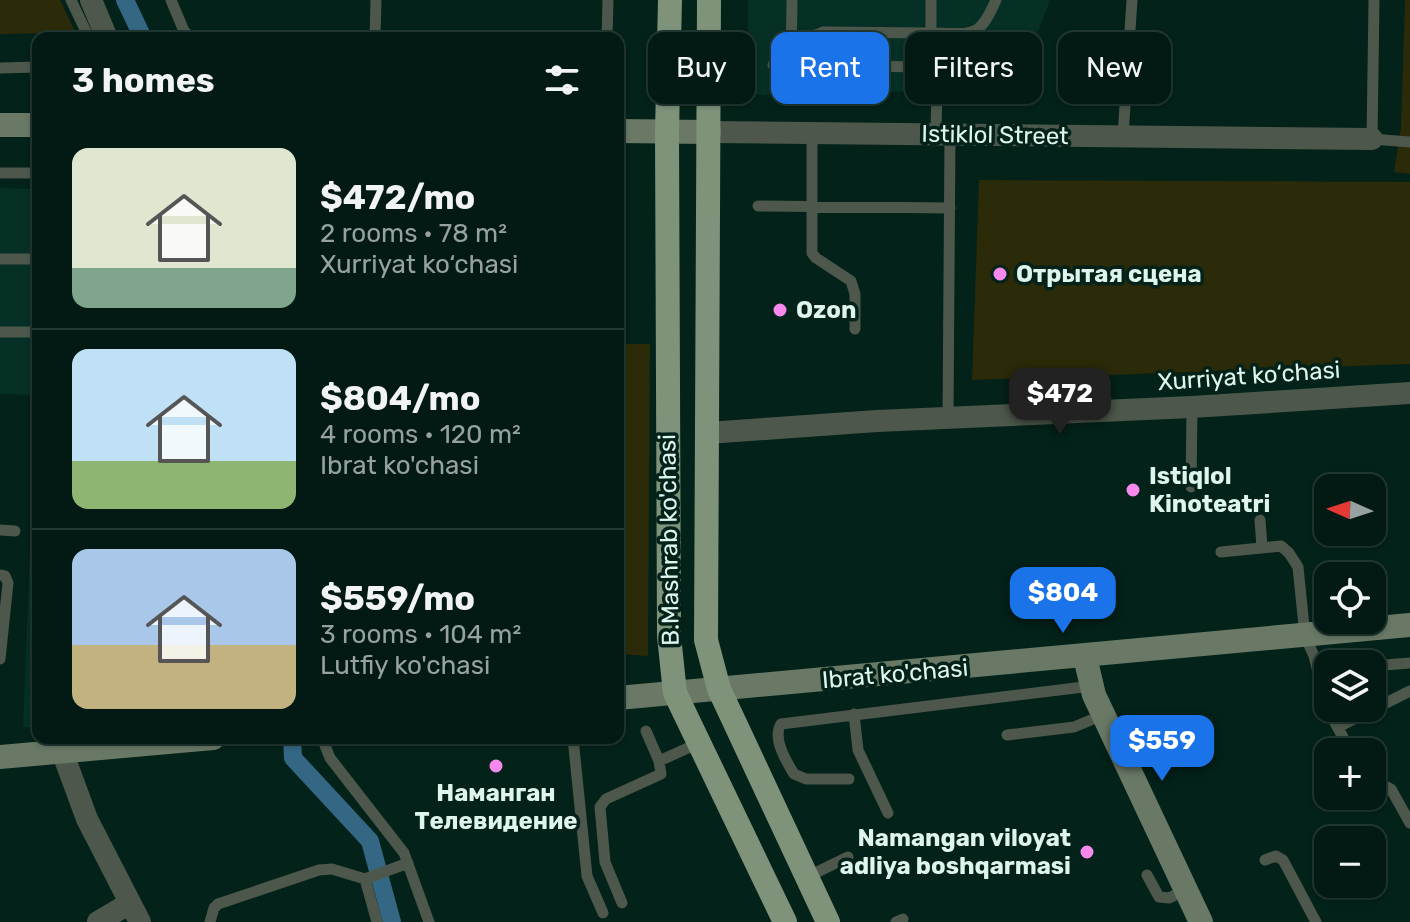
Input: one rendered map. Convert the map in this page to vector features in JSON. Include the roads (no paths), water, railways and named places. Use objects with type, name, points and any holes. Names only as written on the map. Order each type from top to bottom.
[{"type":"main road","name":"B.Mashrab ko'chasi","points":[[670,0],[667,132],[669,636],[675,693],[785,922]]},
{"type":"main road","name":"B.Mashrab ko'chasi","points":[[709,0],[706,640],[719,689],[828,922]]},
{"type":"main road","points":[[0,125],[32,125]]},
{"type":"main road","name":"Istiklol Street","points":[[624,131],[709,132]]},
{"type":"main road","name":"Ibrat ko'chasi","points":[[624,697],[1410,625]]},
{"type":"main road","points":[[1085,657],[1103,715],[1201,922]]},
{"type":"main road","points":[[0,757],[143,744]]},
{"type":"street","points":[[91,0],[104,32]]},
{"type":"street","name":"Istiklol Street","points":[[709,132],[1372,139]]},
{"type":"street","name":"Xurriyat ko‘chasi","points":[[707,433],[1410,393]]},
{"type":"street","points":[[62,751],[87,819],[135,912],[98,922]]},
{"type":"lane","points":[[71,0],[86,32]]},
{"type":"lane","points":[[171,0],[185,32]]},
{"type":"lane","points":[[375,32],[376,0]]},
{"type":"lane","points":[[607,32],[608,0]]},
{"type":"lane","points":[[791,32],[792,0]]},
{"type":"lane","points":[[931,0],[931,32]]},
{"type":"lane","points":[[976,32],[983,26],[996,0]]},
{"type":"lane","points":[[1123,136],[1132,0]]},
{"type":"lane","points":[[1374,0],[1372,139],[1410,142]]},
{"type":"lane","points":[[0,68],[32,67]]},
{"type":"lane","points":[[939,104],[950,208],[948,418]]},
{"type":"lane","points":[[812,133],[812,253],[851,281],[855,294],[855,329]]},
{"type":"lane","points":[[0,173],[32,173]]},
{"type":"lane","points":[[758,206],[950,208]]},
{"type":"lane","points":[[0,259],[32,259]]},
{"type":"lane","points":[[0,332],[32,332]]},
{"type":"lane","points":[[1191,487],[1192,407]]},
{"type":"lane","points":[[1260,520],[1262,547]]},
{"type":"lane","points":[[0,530],[15,531]]},
{"type":"lane","points":[[1221,552],[1281,546],[1298,567],[1305,636],[1314,656],[1327,708],[1344,738]]},
{"type":"lane","points":[[0,575],[5,576],[8,583],[0,659]]},
{"type":"lane","points":[[1386,665],[1410,663]]},
{"type":"lane","points":[[849,779],[806,779],[794,774],[777,738],[781,724],[1092,686]]},
{"type":"lane","points":[[1338,727],[1410,691]]},
{"type":"lane","points":[[854,714],[858,750],[888,813]]},
{"type":"lane","points":[[1007,735],[1074,727],[1103,715]]},
{"type":"lane","points":[[622,903],[605,862],[600,807],[606,799],[661,774],[646,731]]},
{"type":"lane","points":[[659,761],[699,743]]},
{"type":"lane","points":[[324,744],[330,758],[404,853],[404,865],[429,922]]},
{"type":"lane","points":[[574,744],[587,876],[603,913]]},
{"type":"lane","points":[[1386,786],[1391,789],[1410,823]]},
{"type":"lane","points":[[1265,860],[1276,856],[1283,860],[1316,922]]},
{"type":"lane","points":[[807,877],[848,857]]},
{"type":"lane","points":[[210,922],[218,904],[319,870],[332,869],[368,878],[404,865]]},
{"type":"lane","points":[[1147,875],[1159,897],[1169,898],[1186,890]]},
{"type":"lane","points":[[368,878],[377,922]]},
{"type":"waterway","points":[[125,0],[140,32]]},
{"type":"waterway","points":[[292,744],[293,758],[370,841],[392,922]]},
{"type":"place","name":"Отрытая сцена","points":[[1000,274]]},
{"type":"place","name":"Ozon","points":[[780,310]]},
{"type":"place","name":"Istiqlol Kinoteatri","points":[[1133,490]]},
{"type":"place","name":"Наманган Телевидение","points":[[496,766]]},
{"type":"place","name":"Namangan viloyat adliya boshqarmasi","points":[[1087,852]]}]
